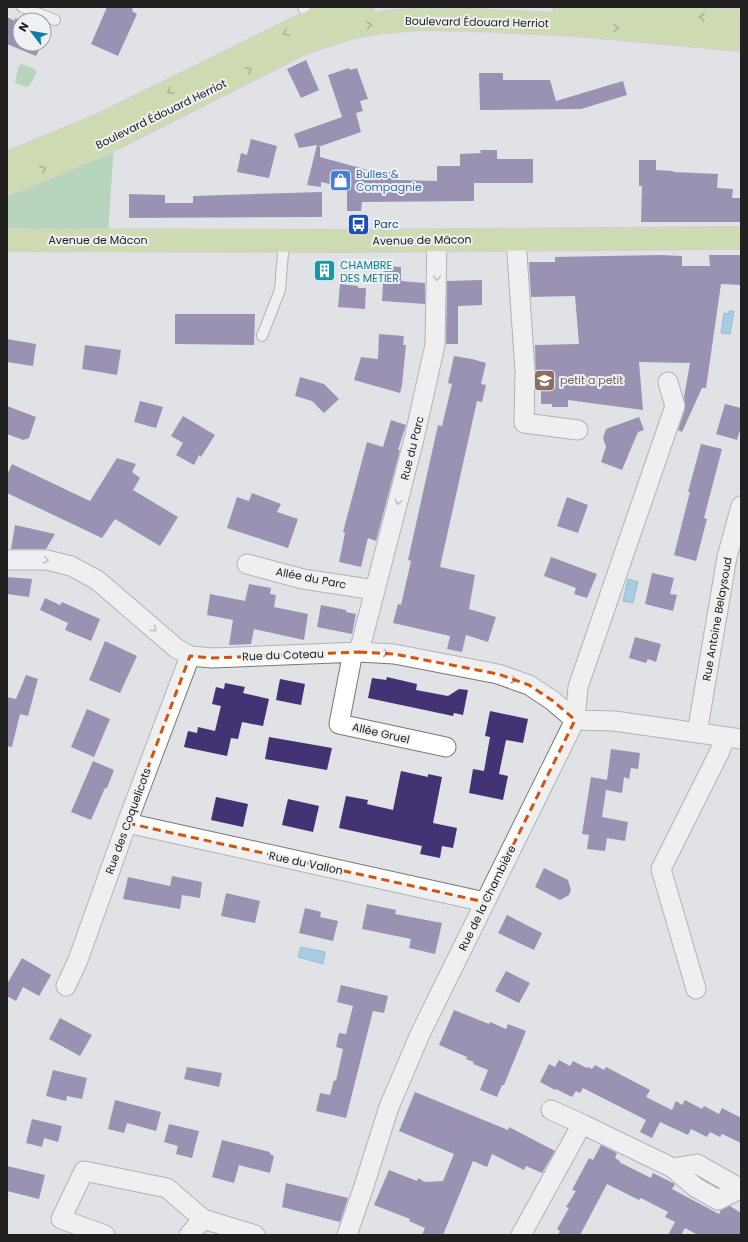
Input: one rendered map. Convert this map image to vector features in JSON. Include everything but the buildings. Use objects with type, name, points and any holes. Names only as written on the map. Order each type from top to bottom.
[{"type":"main road","name":"Boulevard Édouard Herriot","points":[[7,163],[102,124],[307,14],[343,11],[363,7]]},
{"type":"main road","points":[[564,7],[652,12],[741,21]]},
{"type":"main road","name":"Boulevard Édouard Herriot","points":[[7,184],[99,146],[303,43],[349,28],[384,22],[420,19],[475,20],[577,25],[741,40]]},
{"type":"main road","name":"Avenue de Mâcon","points":[[7,240],[741,238]]},
{"type":"street","name":"Rue du Parc","points":[[356,652],[375,590],[414,439],[435,345],[437,239]]},
{"type":"street","points":[[516,239],[525,371],[524,423],[578,430]]},
{"type":"street","points":[[668,382],[675,406],[578,688],[575,720],[614,721],[733,738]]},
{"type":"street","name":"Rue Antoine Belaysoud","points":[[698,733],[734,558],[741,506]]},
{"type":"street","name":"Rue du Coteau","points":[[7,560],[47,560],[71,566],[97,580],[176,648],[190,656],[212,658],[356,652],[394,654],[498,674],[529,685],[553,701],[575,720]]},
{"type":"street","name":"Allée du Parc","points":[[247,564],[303,579],[375,590]]},
{"type":"street","name":"Allée Gruel","points":[[356,652],[339,724],[446,747]]},
{"type":"street","name":"Rue des Coquelicots","points":[[66,986],[78,960],[127,823],[190,656]]},
{"type":"street","name":"Rue de la Chambière","points":[[347,1235],[389,1107],[421,1032],[575,720]]},
{"type":"street","points":[[696,989],[661,869],[720,751],[733,738]]},
{"type":"street","name":"Rue du Vallon","points":[[127,823],[485,902]]},
{"type":"street","points":[[551,1110],[673,1168],[696,1186],[718,1200],[741,1189]]},
{"type":"street","points":[[521,1235],[582,1124]]},
{"type":"street","points":[[105,1235],[61,1219],[84,1171],[167,1188],[203,1219],[255,1235]]},
{"type":"street","points":[[189,1235],[203,1219]]},
{"type":"lane","points":[[22,7],[55,20]]},
{"type":"lane","points":[[262,336],[280,290],[284,240]]},
{"type":"highlighted area","points":[[359,652],[394,654],[498,674],[529,685],[553,701],[575,720],[485,902],[127,823],[190,656],[212,658]]},
{"type":"green space","points":[[21,64],[33,68],[37,72],[30,85],[27,87],[15,83],[18,68]]},
{"type":"green space","points":[[114,144],[108,233],[36,229],[7,230],[7,191]]},
{"type":"water","points":[[729,311],[734,311],[730,334],[721,333],[724,313],[729,314]]},
{"type":"water","points":[[628,579],[638,582],[633,603],[623,601]]},
{"type":"water","points":[[301,947],[325,952],[323,964],[298,957]]},
{"type":"place","name":"Bulles & Compagnie","points":[[341,180]]},
{"type":"place","name":"Parc","points":[[359,224]]},
{"type":"place","name":"CHAMBRE DES METIER","points":[[324,271]]},
{"type":"place","name":"petit a petit","points":[[544,380]]}]
